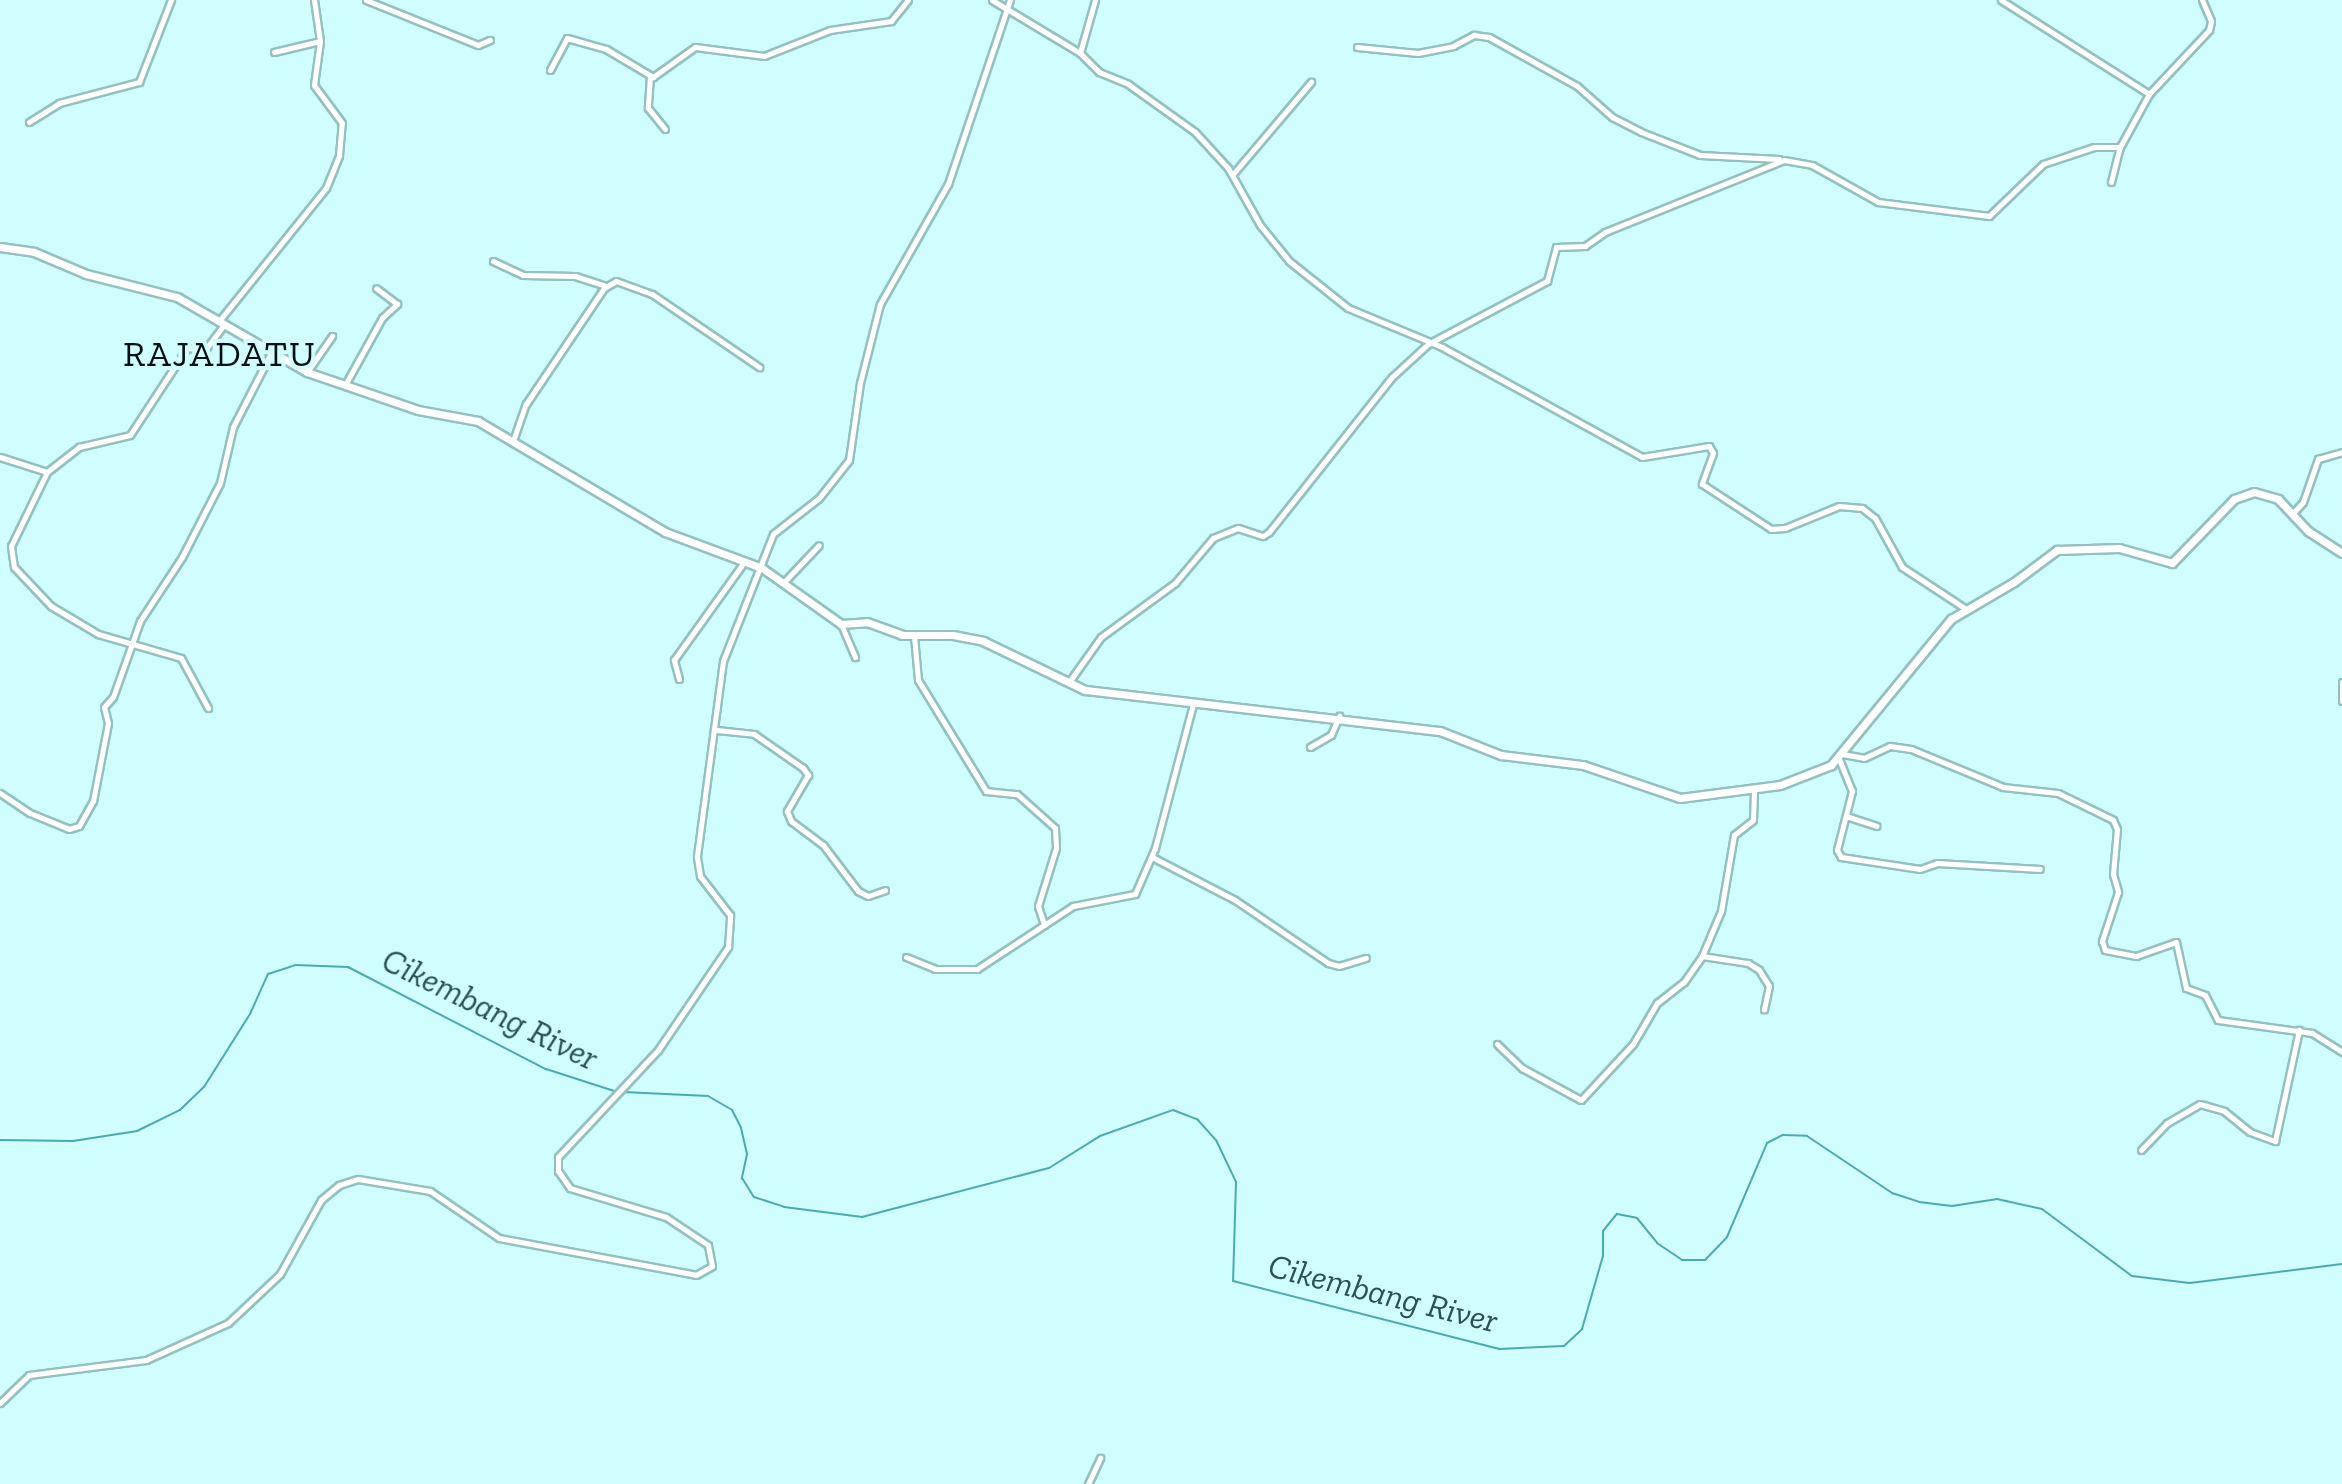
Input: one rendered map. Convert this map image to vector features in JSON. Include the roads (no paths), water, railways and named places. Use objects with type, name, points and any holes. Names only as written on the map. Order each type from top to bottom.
[{"type":"street","points":[[29,122],[59,103],[139,82],[171,0]]},
{"type":"street","points":[[208,708],[181,658],[98,634],[51,606],[14,567],[11,546],[47,472],[79,447],[134,433],[187,348],[205,350],[221,324],[332,176],[344,130],[314,88],[320,41],[314,0]]},
{"type":"street","points":[[366,0],[478,45],[490,40]]},
{"type":"street","points":[[650,76],[695,47],[764,56],[830,30],[891,21],[908,0]]},
{"type":"street","points":[[992,0],[1080,53],[1099,72],[1128,84],[1195,132],[1233,174],[1263,230],[1316,285],[1355,312],[1392,323],[1642,457],[1709,446],[1713,456],[1702,484],[1771,529],[1785,528],[1842,505],[1862,508],[1873,515],[1902,567],[1966,609]]},
{"type":"street","points":[[0,1403],[29,1375],[146,1360],[228,1323],[280,1274],[321,1200],[339,1185],[358,1179],[430,1191],[499,1238],[684,1273],[707,1271],[713,1256],[697,1236],[666,1217],[563,1182],[558,1157],[658,1050],[716,970],[731,935],[730,915],[697,865],[717,730],[723,661],[773,534],[819,498],[849,460],[860,383],[880,304],[948,184],[1010,0]]},
{"type":"street","points":[[1080,53],[1095,0]]},
{"type":"street","points":[[2001,0],[2149,94]]},
{"type":"street","points":[[2111,182],[2120,147],[2149,94],[2209,30],[2211,21],[2202,0]]},
{"type":"street","points":[[1357,47],[1418,53],[1453,46],[1474,35],[1491,37],[1579,87],[1619,122],[1700,155],[1784,160],[1812,165],[1878,202],[1984,217],[1998,211],[2043,164],[2094,147],[2120,147]]},
{"type":"street","points":[[550,70],[570,38],[606,49],[650,76]]},
{"type":"street","points":[[274,52],[320,41]]},
{"type":"street","points":[[650,76],[648,108],[665,129]]},
{"type":"street","points":[[1233,174],[1311,82]]},
{"type":"street","points":[[1069,683],[1101,637],[1175,583],[1212,539],[1237,528],[1263,536],[1269,532],[1380,391],[1428,344],[1547,281],[1556,247],[1585,246],[1605,232],[1784,160]]},
{"type":"street","points":[[0,247],[34,252],[86,274],[150,288],[221,324],[270,355],[307,372],[418,410],[472,419],[514,438],[665,532],[762,568],[841,624],[855,657]]},
{"type":"street","points":[[493,261],[523,275],[575,276],[606,286]]},
{"type":"street","points":[[514,438],[526,404],[606,286],[616,281],[652,294],[759,367]]},
{"type":"street","points":[[344,385],[382,318],[397,304],[376,288]]},
{"type":"street","points":[[307,372],[332,336]]},
{"type":"street","points":[[0,793],[30,813],[69,829],[79,826],[93,801],[108,723],[104,707],[113,697],[148,604],[182,557],[220,483],[233,427],[270,355]]},
{"type":"street","points":[[2292,514],[2304,500],[2318,459],[2342,452]]},
{"type":"street","points":[[0,457],[47,472]]},
{"type":"street","points":[[841,624],[873,623],[914,636],[953,635],[991,643],[1069,683],[1193,704],[1339,716],[1383,727],[1440,731],[1506,756],[1583,765],[1670,796],[1787,783],[1841,757],[1929,643],[1966,609],[2059,549],[2119,548],[2176,562],[2242,494],[2275,497],[2342,553]]},
{"type":"street","points":[[783,583],[819,545]]},
{"type":"street","points":[[679,679],[674,660],[745,561]]},
{"type":"street","points":[[914,636],[918,680],[986,791],[1017,794],[1055,828],[1056,848],[1038,906],[1044,925]]},
{"type":"street","points":[[2342,682],[2342,701]]},
{"type":"street","points":[[906,957],[935,969],[977,969],[1073,906],[1127,899],[1152,857],[1193,704]]},
{"type":"street","points":[[1310,747],[1331,735],[1339,716]]},
{"type":"street","points":[[717,730],[754,734],[803,768],[808,775],[787,811],[791,821],[823,845],[858,891],[868,896],[885,890]]},
{"type":"street","points":[[1841,757],[1862,758],[1890,746],[1911,749],[2003,787],[2058,793],[2113,820],[2117,826],[2113,874],[2118,892],[2102,941],[2105,950],[2136,956],[2176,942],[2185,987],[2205,995],[2216,1018],[2320,1035],[2342,1052]]},
{"type":"street","points":[[1841,757],[1852,791],[1837,850],[1843,858],[1920,869],[1937,863],[2040,869]]},
{"type":"street","points":[[1497,1044],[1522,1068],[1581,1100],[1633,1044],[1657,1003],[1684,982],[1702,956],[1721,911],[1735,833],[1753,820],[1754,789]]},
{"type":"street","points":[[1845,816],[1876,826]]},
{"type":"street","points":[[1152,857],[1235,900],[1328,963],[1366,958]]},
{"type":"street","points":[[1702,956],[1748,963],[1759,970],[1769,986],[1764,1009]]},
{"type":"street","points":[[2141,1150],[2167,1123],[2200,1104],[2224,1111],[2250,1132],[2275,1141],[2299,1030]]},
{"type":"street","points":[[1088,1484],[1100,1458]]},
{"type":"waterway","name":"Cikembang River","points":[[0,1140],[73,1141],[137,1131],[180,1110],[204,1087],[250,1014],[268,974],[295,965],[348,967],[546,1069],[617,1092]]},
{"type":"waterway","name":"Cikembang River","points":[[623,1092],[708,1096],[732,1110],[741,1128],[747,1154],[742,1178],[754,1197],[784,1207],[862,1217],[1049,1168],[1100,1136],[1173,1110],[1197,1119],[1216,1140],[1236,1182],[1233,1281],[1499,1349],[1564,1346],[1582,1329],[1603,1256],[1603,1231],[1617,1214],[1637,1218],[1657,1243],[1682,1260],[1705,1260],[1727,1237],[1767,1143],[1783,1135],[1807,1136],[1892,1193],[1919,1202],[1952,1206],[1997,1199],[2042,1209],[2132,1276],[2190,1283],[2342,1264]]},
{"type":"district","name":"RAJADATU","points":[[220,354]]}]
